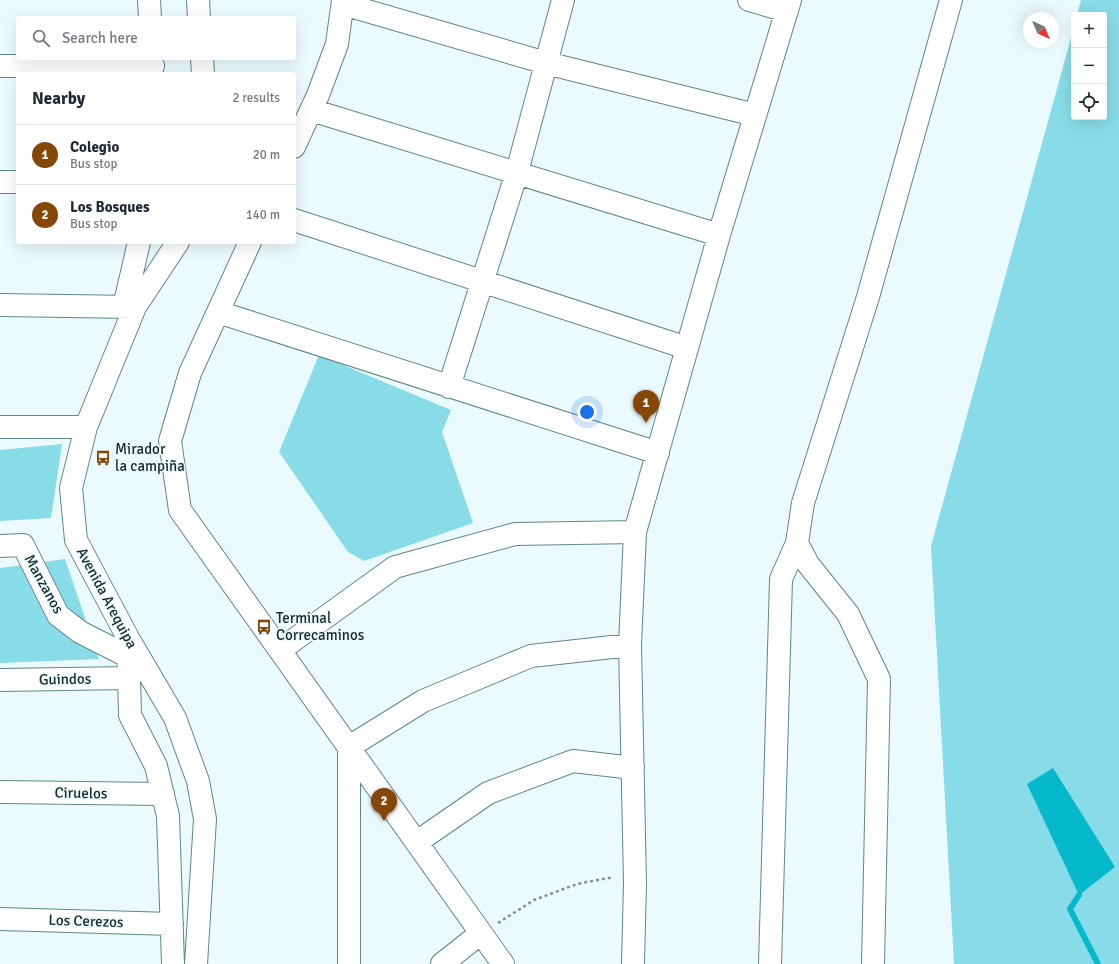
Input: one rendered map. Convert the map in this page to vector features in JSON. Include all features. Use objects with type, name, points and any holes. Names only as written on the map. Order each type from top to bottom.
[{"type":"street","points":[[149,0],[150,16]]},
{"type":"street","points":[[198,0],[199,16]]},
{"type":"street","points":[[449,387],[517,172],[563,0]]},
{"type":"street","points":[[633,964],[636,883],[630,645],[635,532],[718,235],[788,6],[749,0]]},
{"type":"street","points":[[770,964],[781,578],[797,543],[803,503],[868,297],[951,0]]},
{"type":"street","points":[[296,143],[318,95],[337,44],[343,2],[546,63],[755,116]]},
{"type":"street","points":[[202,60],[203,72]]},
{"type":"street","points":[[0,66],[152,66]]},
{"type":"street","points":[[311,110],[517,172],[718,235]]},
{"type":"street","points":[[0,182],[16,182]]},
{"type":"street","points":[[296,221],[687,348]]},
{"type":"street","points":[[0,305],[129,307],[139,244]]},
{"type":"street","name":"Avenida Arequipa","points":[[176,244],[129,307],[86,427],[71,488],[76,540],[129,658],[175,718],[198,781],[205,819],[196,964]]},
{"type":"street","points":[[249,244],[190,373],[170,441],[180,510],[504,964]]},
{"type":"street","points":[[218,312],[658,453]]},
{"type":"street","points":[[0,427],[86,427]]},
{"type":"street","points":[[280,650],[395,567],[515,534],[635,532]]},
{"type":"street","points":[[797,543],[808,564],[848,614],[879,679],[873,964]]},
{"type":"street","name":"Manzanos","points":[[0,546],[23,545],[58,615],[80,632],[129,658]]},
{"type":"street","points":[[349,747],[423,701],[531,656],[630,645]]},
{"type":"street","points":[[129,658],[130,715],[156,766],[168,816],[173,964]]},
{"type":"street","name":"Guindos","points":[[0,680],[129,658]]},
{"type":"street","points":[[349,747],[349,964]]},
{"type":"street","points":[[417,842],[488,793],[573,762],[633,768]]},
{"type":"street","name":"Ciruelos","points":[[0,792],[163,794]]},
{"type":"street","name":"Los Cerezos","points":[[0,919],[172,924]]},
{"type":"street","points":[[442,964],[482,933]]},
{"type":"path","points":[[482,933],[534,900],[577,884],[608,878],[636,883]]},
{"type":"shaded area","points":[[1081,0],[1119,0],[1119,964],[954,964],[931,546],[1071,38],[1071,120],[1107,120],[1107,12],[1078,12]]},
{"type":"shaded area","points":[[319,355],[451,410],[442,432],[473,523],[364,561],[348,552],[279,452]]},
{"type":"shaded area","points":[[62,444],[51,518],[0,521],[0,450]]},
{"type":"shaded area","points":[[65,559],[99,659],[0,663],[0,568]]},
{"type":"shaded area","points":[[1053,768],[1115,867],[1079,895],[1027,784]]},
{"type":"waterway","points":[[1079,895],[1070,909],[1098,964]]},
{"type":"place","name":"Colegio","points":[[646,423]]},
{"type":"place","name":"Mirador la campiña","points":[[103,458]]},
{"type":"place","name":"Terminal Correcaminos","points":[[264,627]]},
{"type":"place","name":"Los Bosques","points":[[384,821]]}]
